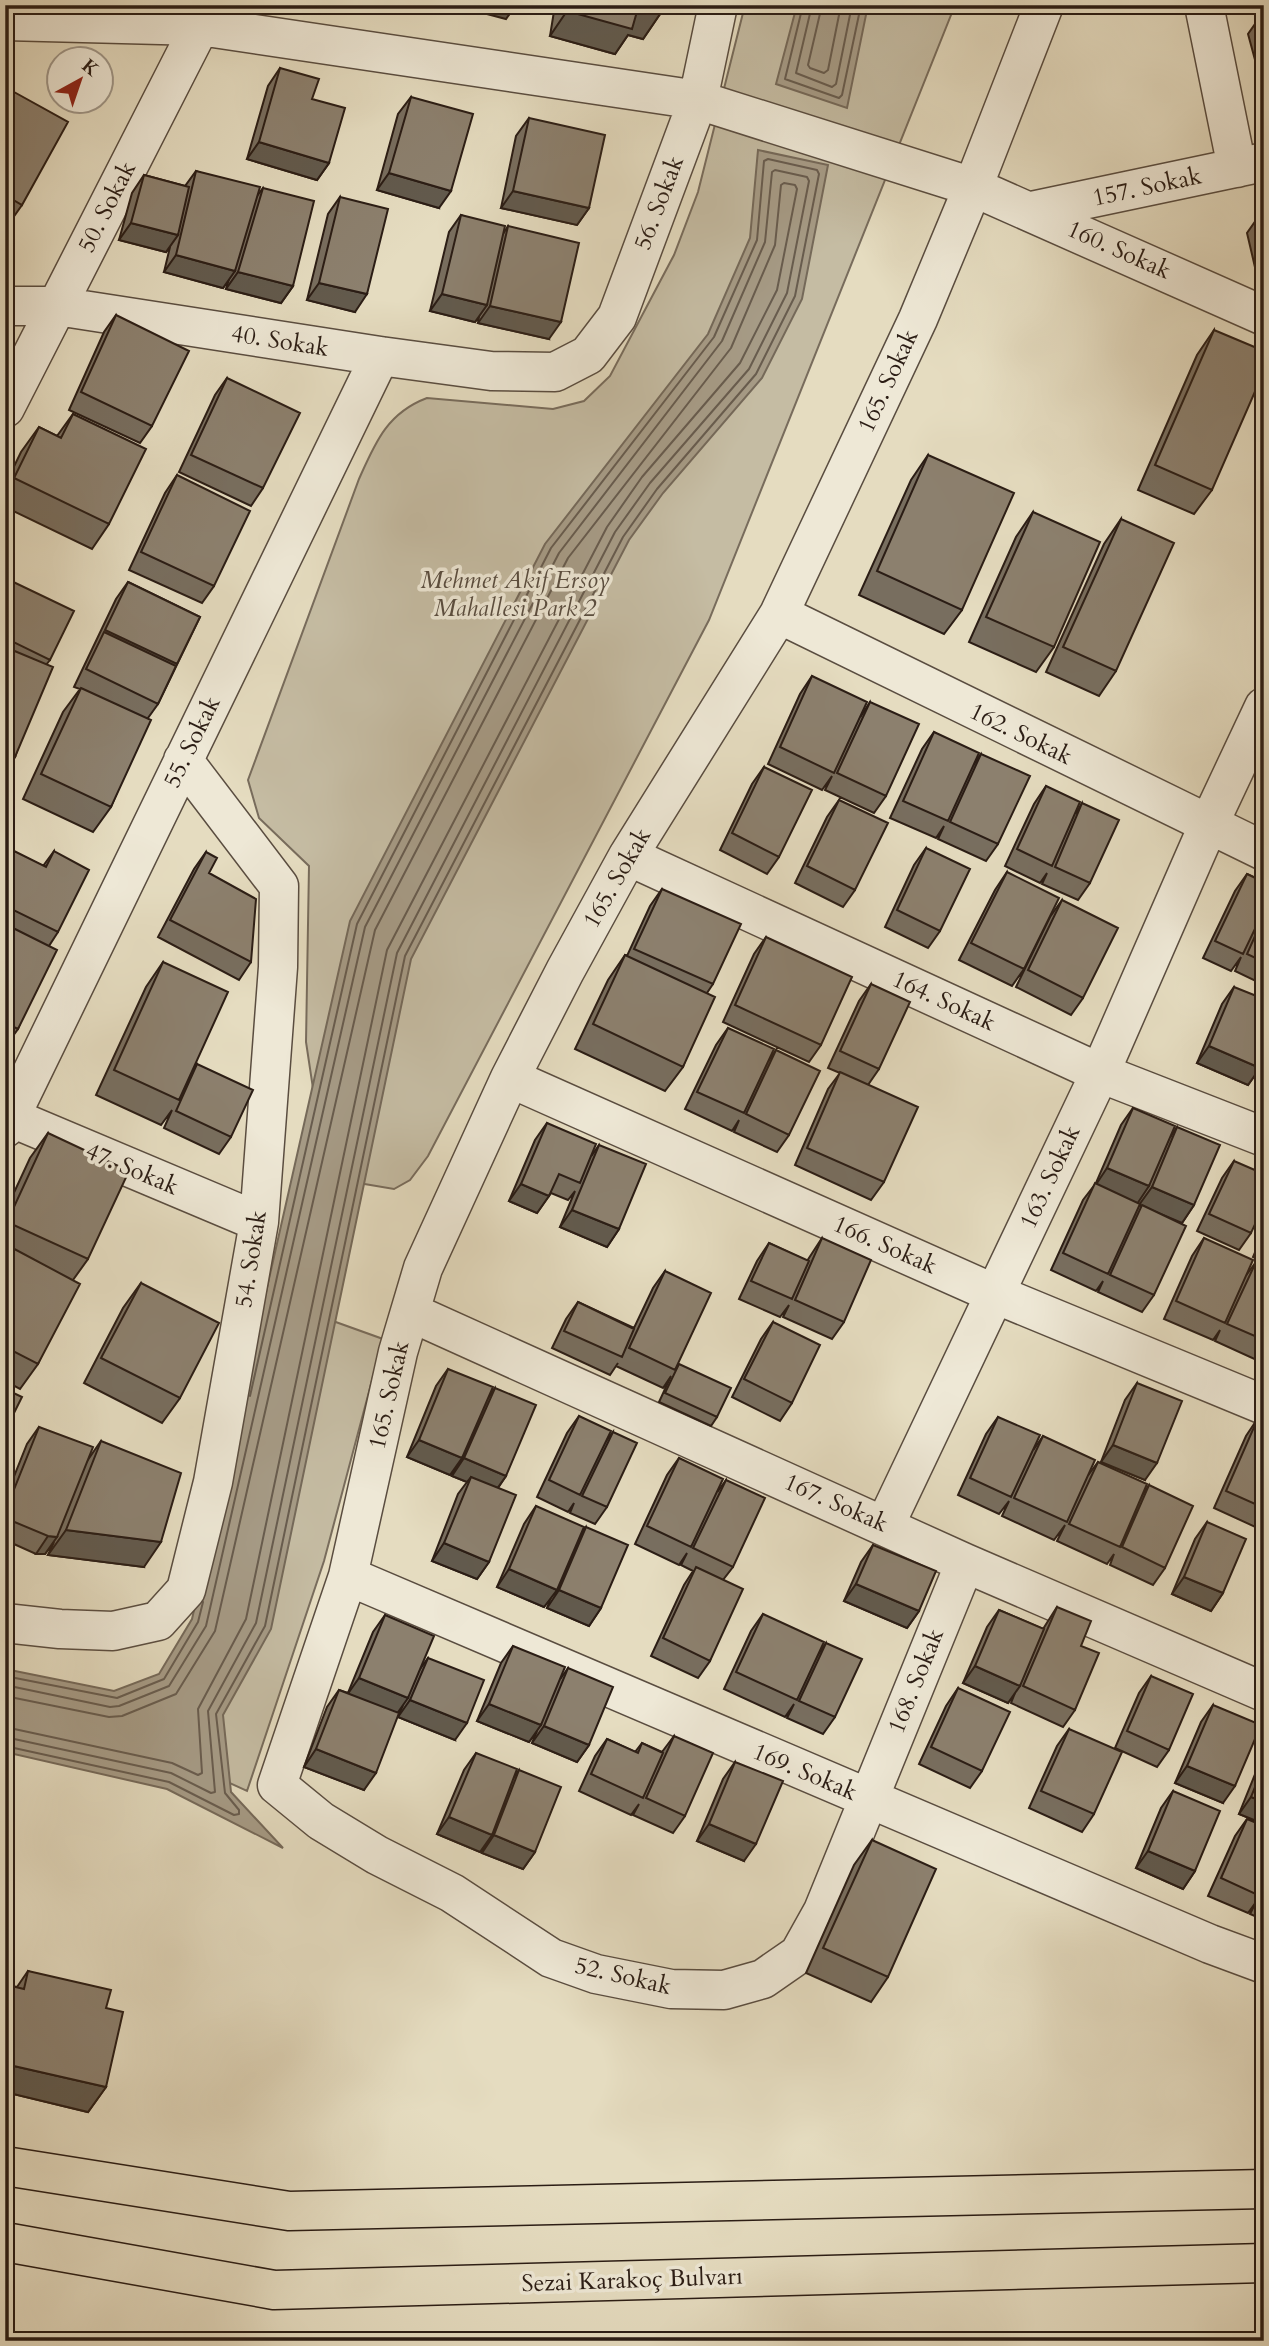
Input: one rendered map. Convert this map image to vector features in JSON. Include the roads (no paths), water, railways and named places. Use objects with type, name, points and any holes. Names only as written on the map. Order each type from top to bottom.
[{"type":"main road","points":[[5,2166],[289,2211],[1264,2189]]},
{"type":"main road","name":"Sezai Karakoç Bulvarı","points":[[5,2242],[274,2290],[1264,2263]]},
{"type":"street","name":"56. Sokak","points":[[555,372],[588,355],[617,317],[698,100],[718,5]]},
{"type":"street","name":"165. Sokak","points":[[277,1785],[348,1576],[398,1352],[423,1268],[510,1078],[565,971],[628,856],[779,614],[918,318],[973,187],[1044,5]]},
{"type":"street","points":[[1204,5],[1250,165]]},
{"type":"street","name":"160. Sokak","points":[[5,21],[204,15],[698,100],[973,187],[1264,316]]},
{"type":"street","name":"50. Sokak","points":[[5,408],[204,15]]},
{"type":"street","name":"157. Sokak","points":[[1031,211],[1250,165]]},
{"type":"street","name":"40. Sokak","points":[[5,306],[57,306],[491,371],[555,372]]},
{"type":"street","name":"55. Sokak","points":[[7,1120],[380,356]]},
{"type":"street","name":"162. Sokak","points":[[779,614],[1208,826],[1264,851]]},
{"type":"street","name":"163. Sokak","points":[[885,1525],[1100,1073],[1208,826],[1264,707]]},
{"type":"street","name":"54. Sokak","points":[[5,1623],[113,1631],[158,1620],[186,1590],[213,1482],[259,1222],[278,967],[279,886],[183,760]]},
{"type":"street","name":"164. Sokak","points":[[628,856],[1100,1073],[1264,1137]]},
{"type":"street","name":"166. Sokak","points":[[510,1078],[995,1294],[1264,1405]]},
{"type":"street","name":"47. Sokak","points":[[7,1120],[259,1222]]},
{"type":"street","name":"167. Sokak","points":[[410,1312],[965,1563],[1264,1692]]},
{"type":"street","name":"168. Sokak","points":[[868,1799],[965,1563]]},
{"type":"street","name":"169. Sokak","points":[[348,1576],[1210,1944],[1264,1964]]},
{"type":"street","name":"52. Sokak","points":[[277,1785],[321,1821],[377,1855],[452,1893],[551,1958],[596,1974],[659,1986],[724,1990],[763,1979],[799,1954],[823,1911],[868,1799]]},
{"type":"water","points":[[797,5],[868,5],[847,108],[776,84]]},
{"type":"water","points":[[758,150],[828,165],[802,299],[762,378],[663,493],[629,540],[411,959],[271,1629],[223,1715],[231,1792],[283,1848],[167,1789],[5,1752],[5,1669],[114,1691],[159,1674],[192,1619],[350,921],[545,544],[708,334],[750,238]]},
{"type":"park label","name":"Mehmet Akif Ersoy Mahallesi Park 2","points":[[515,594]]}]
